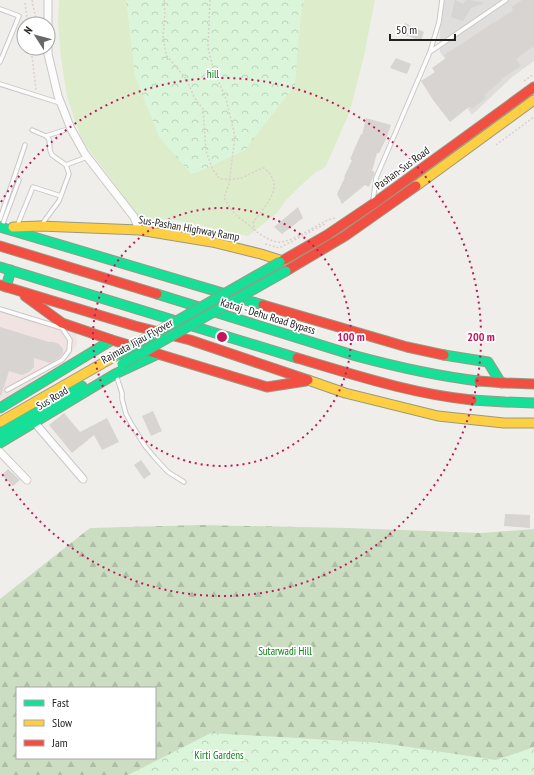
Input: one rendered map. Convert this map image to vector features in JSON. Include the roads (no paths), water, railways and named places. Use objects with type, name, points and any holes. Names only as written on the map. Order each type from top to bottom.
[{"type":"main road","name":"Pashan-Sus Road","points":[[282,262],[327,235],[373,204],[534,87]]},
{"type":"main road","name":"Pashan-Sus Road","points":[[286,271],[345,236],[383,210],[534,100]]},
{"type":"main road","name":"Sus-Pashan Highway Ramp","points":[[2,225],[17,227],[40,226],[139,230],[212,242],[261,254],[282,262]]},
{"type":"main road","points":[[2,225],[189,284],[407,347],[442,355],[488,362],[501,383]]},
{"type":"main road","name":"Katraj - Dehu Road Bypass","points":[[0,246],[356,356],[394,366],[444,377],[501,383],[534,384]]},
{"type":"main road","name":"Rajmata Jijau Flyover","points":[[0,422],[282,262]]},
{"type":"main road","points":[[0,267],[396,387],[441,396],[472,400],[505,403],[534,403]]},
{"type":"main road","points":[[11,270],[3,286],[135,326],[190,340],[345,393],[438,416],[504,423],[534,423]]},
{"type":"main road","name":"Rajmata Jijau Flyover","points":[[0,433],[286,271]]},
{"type":"main road","points":[[19,292],[62,323],[112,340],[267,387],[308,381]]},
{"type":"main road","name":"Sus Road","points":[[0,408],[112,340]]},
{"type":"main road","points":[[116,374],[158,354]]},
{"type":"main road","name":"Sus Road","points":[[0,443],[116,374]]},
{"type":"street","points":[[44,0],[48,9]]},
{"type":"street","points":[[48,0],[48,16]]},
{"type":"street","points":[[49,56],[58,96],[71,129],[87,157],[134,217],[139,230]]},
{"type":"street","points":[[34,422],[83,479]]},
{"type":"street","points":[[0,452],[27,480]]},
{"type":"lane","points":[[373,204],[376,178],[430,52],[439,22],[442,0]]},
{"type":"lane","points":[[430,52],[506,0]]},
{"type":"lane","points":[[0,9],[19,16],[0,62]]},
{"type":"lane","points":[[0,84],[61,103]]},
{"type":"lane","points":[[32,130],[46,136],[49,139],[52,155],[66,165],[69,174],[59,201],[40,226]]},
{"type":"lane","points":[[46,136],[65,130]]},
{"type":"lane","points":[[2,225],[25,145]]},
{"type":"lane","points":[[66,165],[87,157]]},
{"type":"lane","points":[[2,225],[19,180]]},
{"type":"lane","points":[[17,227],[33,187],[61,196]]},
{"type":"lane","points":[[0,309],[62,328],[70,340],[69,351],[62,360],[7,390]]},
{"type":"lane","points":[[116,374],[122,393],[126,414],[132,426],[155,458],[168,472],[184,482]]},
{"type":"park label","name":"hill","points":[[213,74]]},
{"type":"park label","name":"Sutarwadi Hill","points":[[285,651]]},
{"type":"park label","name":"Kirti Gardens","points":[[219,755]]}]
